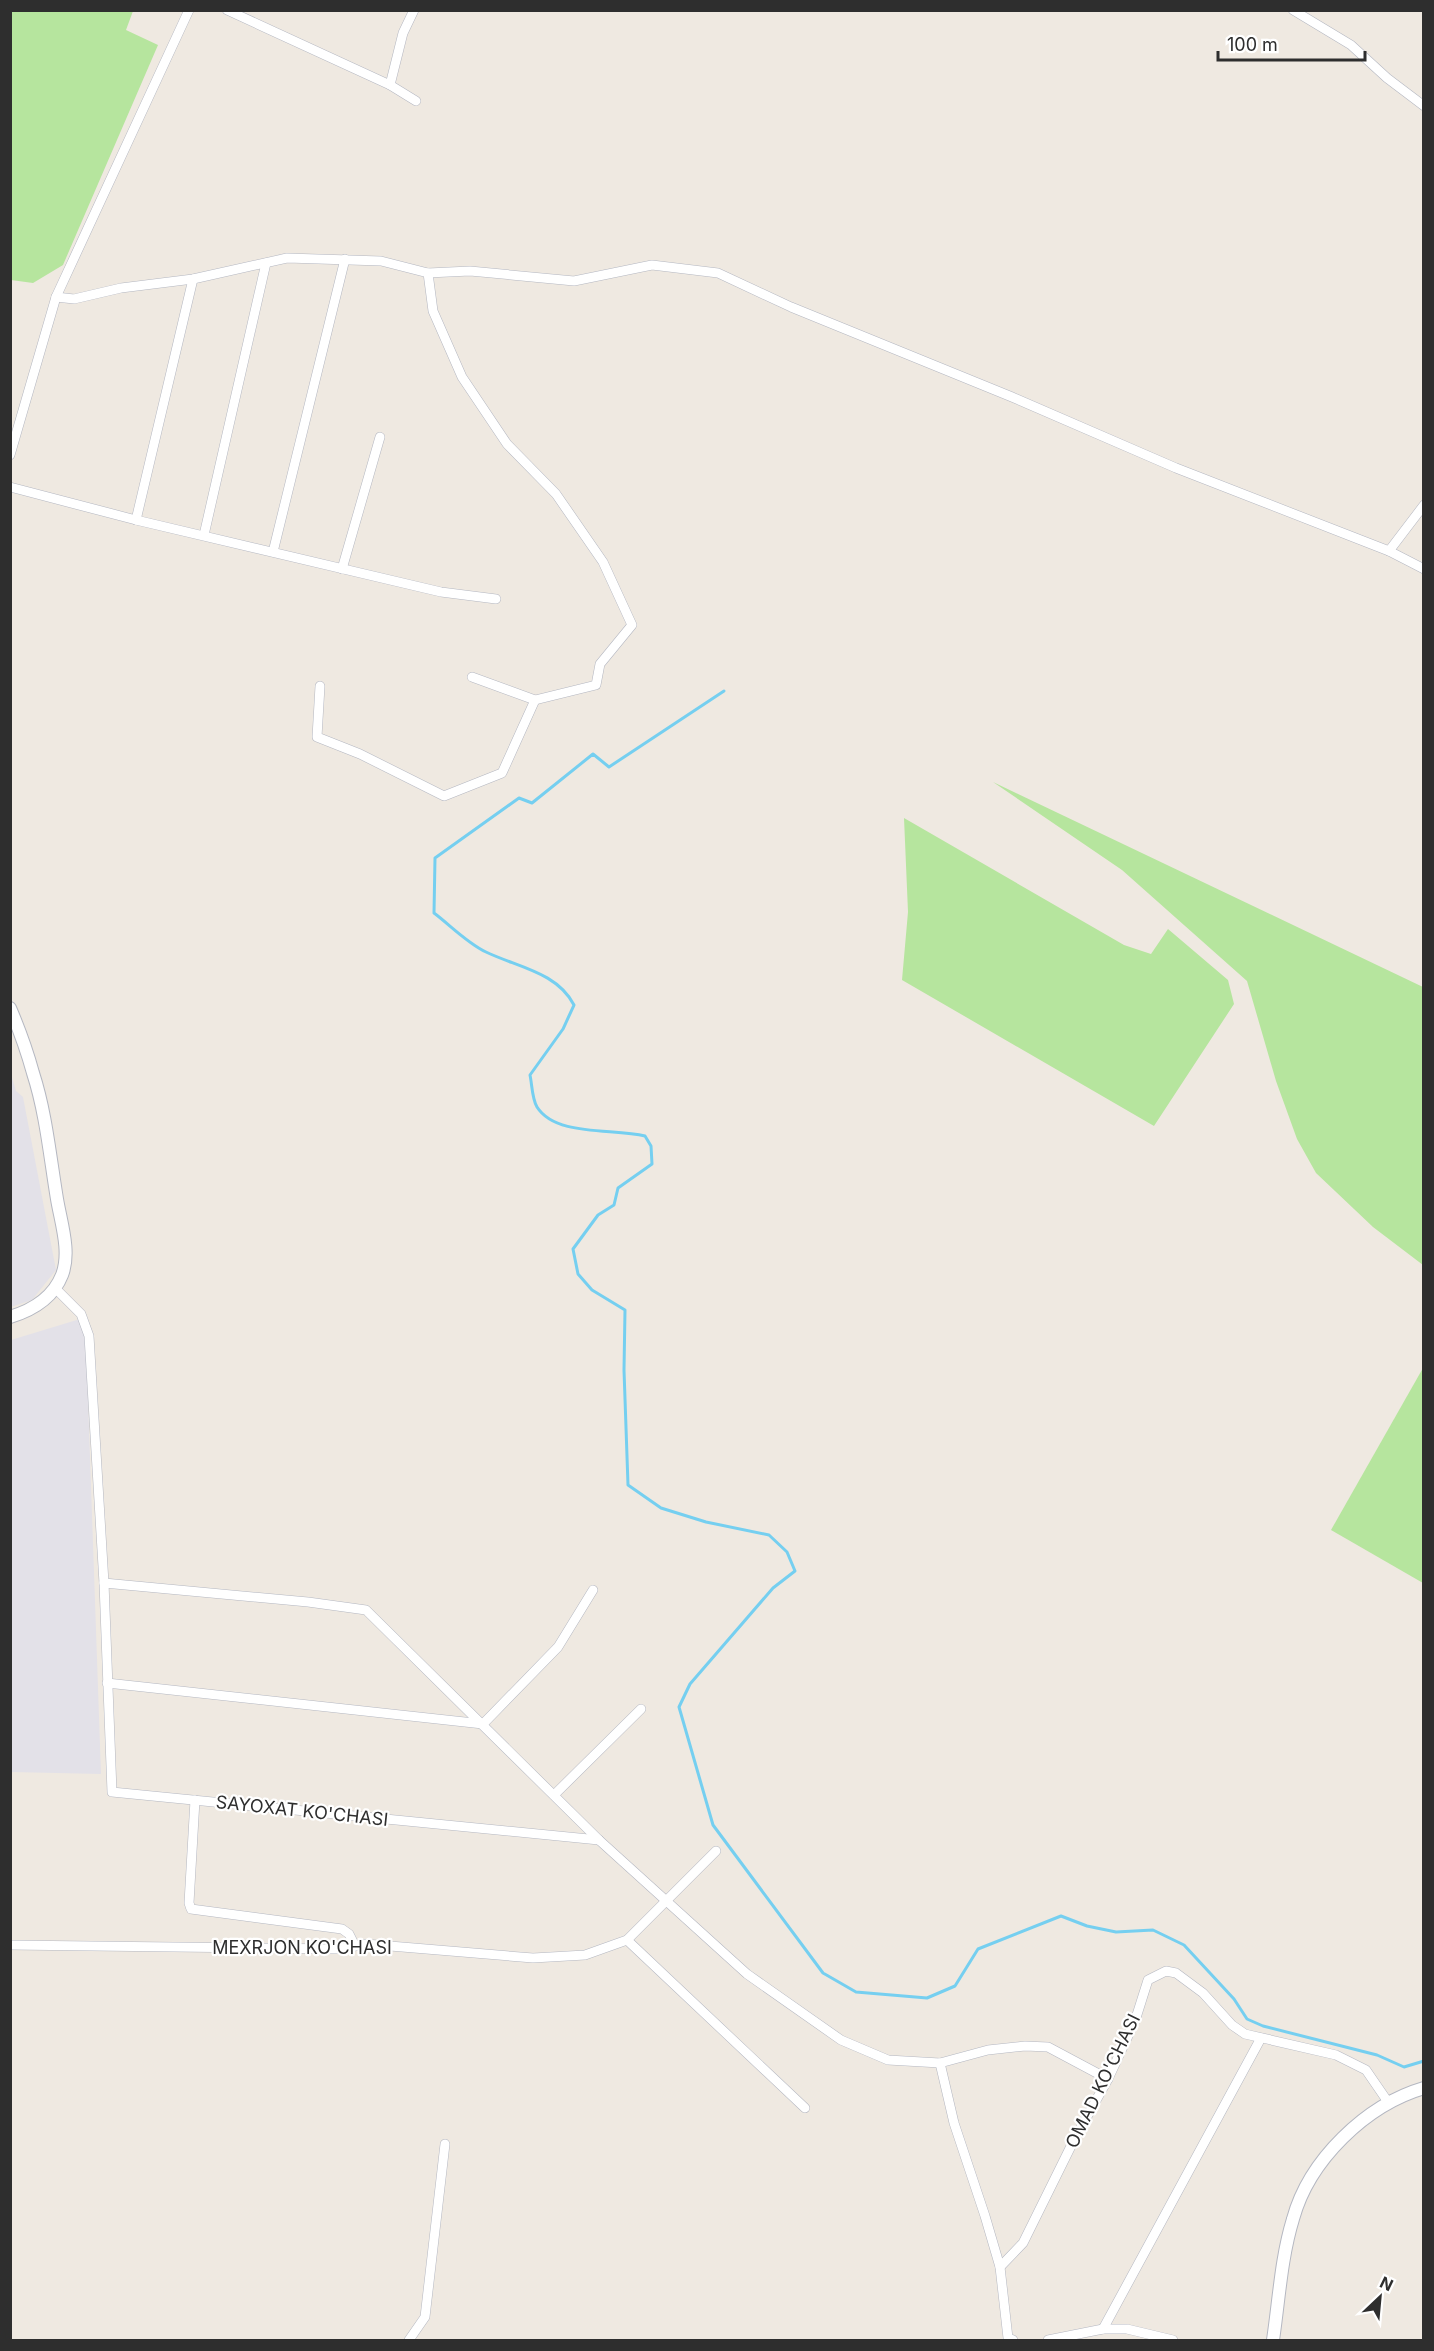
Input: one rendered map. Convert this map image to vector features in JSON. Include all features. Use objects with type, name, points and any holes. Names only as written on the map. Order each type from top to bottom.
[{"type":"main road","points":[[10,1008],[34,1074],[64,1239],[64,1265],[55,1288],[34,1307],[10,1317]]},
{"type":"main road","points":[[1273,2340],[1289,2233],[1298,2202],[1306,2187],[1332,2150],[1351,2130],[1388,2102],[1424,2088]]},
{"type":"street","points":[[10,455],[56,297],[189,10]]},
{"type":"street","points":[[227,10],[390,85],[416,100]]},
{"type":"street","points":[[390,85],[403,33],[414,10]]},
{"type":"street","points":[[1293,10],[1351,45],[1387,78],[1424,106]]},
{"type":"street","points":[[56,297],[74,299],[121,288],[193,279],[287,258],[381,261],[428,273],[470,271],[573,281],[652,265],[718,273],[791,307],[1012,397],[1161,462],[1389,551],[1424,569]]},
{"type":"street","points":[[273,552],[345,259]]},
{"type":"street","points":[[204,535],[266,263]]},
{"type":"street","points":[[428,273],[433,311],[462,377],[507,444],[556,494],[603,562],[632,625],[600,664],[596,685],[535,700],[472,677]]},
{"type":"street","points":[[136,520],[193,279]]},
{"type":"street","points":[[342,569],[380,437]]},
{"type":"street","points":[[10,487],[136,520],[441,592],[496,599]]},
{"type":"street","points":[[1389,551],[1424,506]]},
{"type":"street","points":[[320,686],[317,737],[360,754],[444,796],[502,773],[535,700]]},
{"type":"street","name":"SAYOXAT KO'CHASI","points":[[55,1288],[81,1314],[89,1336],[104,1583],[112,1792],[599,1840]]},
{"type":"street","points":[[104,1583],[308,1602],[366,1610],[599,1840],[747,1974],[841,2040],[888,2060],[940,2063],[988,2050],[1025,2046],[1048,2048],[1108,2079]]},
{"type":"street","points":[[483,1724],[558,1647],[592,1590]]},
{"type":"street","points":[[107,1683],[483,1724]]},
{"type":"street","points":[[554,1795],[641,1709]]},
{"type":"street","points":[[195,1800],[189,1903],[191,1909],[342,1929],[349,1934],[355,1946]]},
{"type":"street","name":"MEXRJON KO'CHASI","points":[[10,1945],[339,1949],[366,1944],[532,1958],[585,1955],[627,1940],[716,1851]]},
{"type":"street","points":[[627,1940],[805,2108]]},
{"type":"street","name":"OMAD KO'CHASI","points":[[1000,2267],[1023,2243],[1075,2138],[1108,2079],[1135,2021],[1148,1980],[1166,1971],[1176,1973],[1203,1993],[1232,2025],[1245,2034],[1336,2055],[1366,2070],[1388,2102]]},
{"type":"street","points":[[1103,2329],[1261,2038]]},
{"type":"street","points":[[940,2063],[954,2123],[986,2216],[1000,2267],[1008,2338],[1012,2340]]},
{"type":"street","points":[[409,2340],[425,2317],[445,2144]]},
{"type":"street","points":[[1048,2340],[1103,2329],[1127,2329],[1173,2340]]},
{"type":"shaded area","points":[[10,1071],[16,1091],[23,1097],[56,1270],[32,1300],[11,1307]]},
{"type":"shaded area","points":[[80,1319],[86,1342],[101,1774],[11,1772],[11,1340]]},
{"type":"green space","points":[[11,10],[133,11],[126,30],[158,45],[63,265],[33,283],[11,280]]},
{"type":"green space","points":[[993,782],[1423,987],[1423,1265],[1373,1227],[1316,1173],[1297,1139],[1276,1081],[1247,981],[1122,870]]},
{"type":"green space","points":[[904,818],[1124,945],[1151,954],[1168,929],[1228,980],[1234,1004],[1154,1126],[902,980],[908,912]]},
{"type":"green space","points":[[1423,1368],[1423,1583],[1331,1530]]},
{"type":"waterway","points":[[724,691],[609,767],[593,754],[532,803],[519,798],[435,858],[434,913],[479,948],[547,978],[567,994],[574,1005],[563,1029],[530,1075],[535,1104],[546,1117],[557,1123],[586,1130],[645,1136],[651,1146],[652,1164],[618,1188],[614,1205],[598,1215],[573,1249],[578,1274],[592,1290],[625,1310],[624,1370],[628,1485],[661,1508],[706,1522],[769,1535],[787,1552],[795,1571],[773,1588],[690,1684],[679,1707],[713,1825],[823,1973],[856,1992],[927,1998],[955,1986],[978,1949],[1061,1916],[1087,1926],[1116,1932],[1153,1930],[1184,1945],[1234,1999],[1247,2019],[1263,2026],[1377,2055],[1404,2067],[1424,2061]]}]
